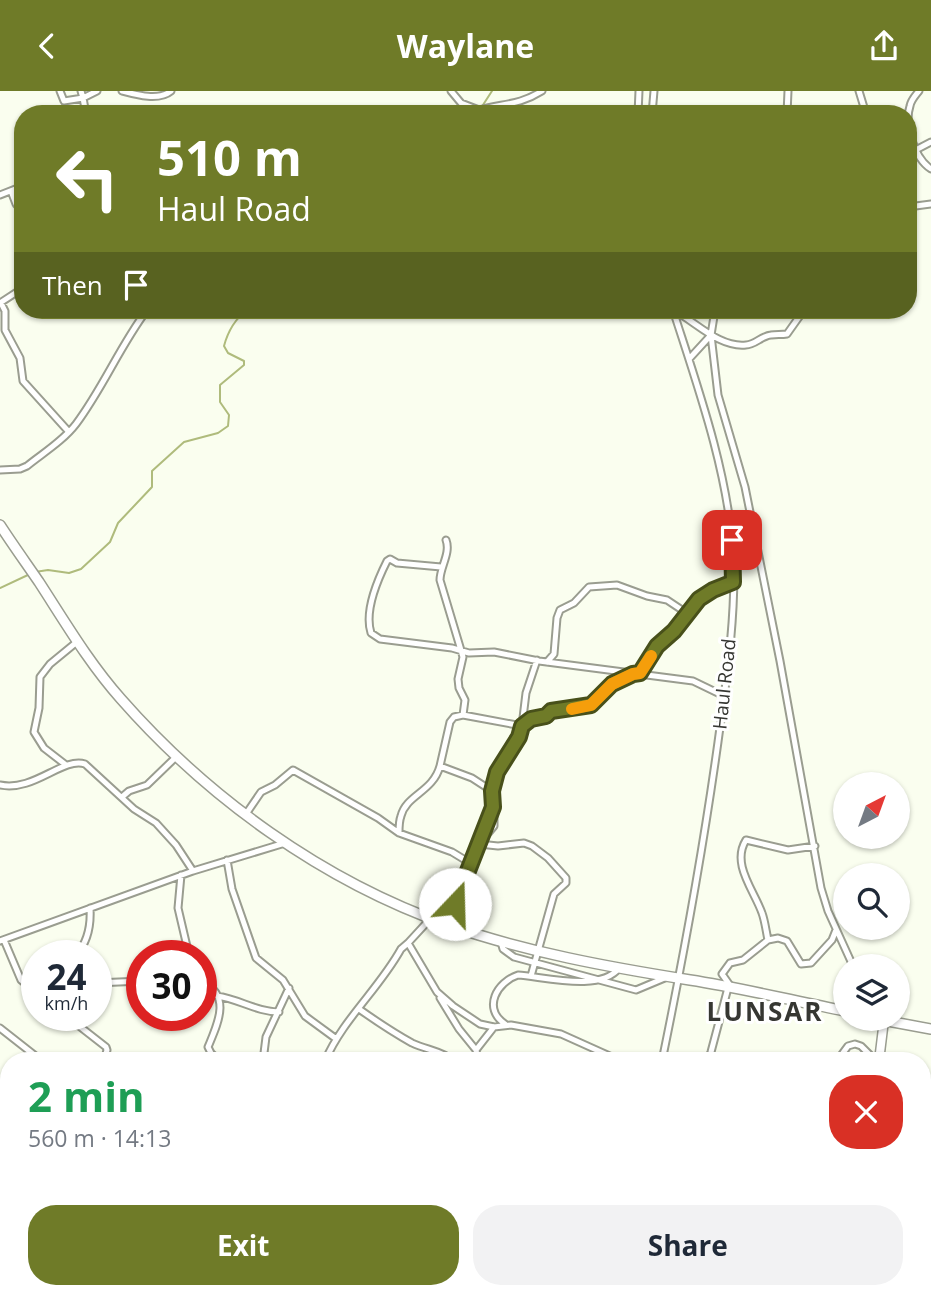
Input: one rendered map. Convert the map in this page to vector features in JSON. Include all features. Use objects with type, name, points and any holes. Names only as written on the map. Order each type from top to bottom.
[{"type":"main road","points":[[0,525],[78,641],[121,699],[213,788],[285,843],[348,880],[431,918],[501,942],[833,1009]]},
{"type":"main road","points":[[910,1025],[931,1029]]},
{"type":"street","points":[[60,91],[64,101],[83,99],[97,91]]},
{"type":"street","points":[[81,91],[84,105]]},
{"type":"street","points":[[122,91],[150,96],[165,95],[171,91]]},
{"type":"street","points":[[451,91],[466,105]]},
{"type":"street","points":[[510,105],[525,101],[542,91]]},
{"type":"street","points":[[931,142],[917,150],[923,162],[931,169]]},
{"type":"street","points":[[0,195],[14,190]]},
{"type":"street","points":[[11,191],[14,199]]},
{"type":"street","points":[[0,303],[5,311],[5,330],[20,358],[23,381],[69,432]]},
{"type":"street","points":[[0,470],[27,467],[69,432],[142,319]]},
{"type":"street","name":"Haul Road","points":[[664,1052],[684,979],[701,863],[724,696],[733,582],[728,512],[711,433],[676,319]]},
{"type":"street","points":[[688,319],[711,335],[739,345],[748,345],[768,335],[787,334],[798,319]]},
{"type":"street","points":[[714,319],[711,335],[718,395],[740,464],[780,661],[821,888],[833,922]]},
{"type":"street","points":[[688,359],[711,335]]},
{"type":"street","points":[[728,512],[753,531]]},
{"type":"street","points":[[446,540],[448,549],[441,567],[440,580],[464,661],[458,679],[465,700],[463,715]]},
{"type":"street","points":[[441,567],[397,563],[390,559],[387,561],[377,582],[371,606],[369,629],[374,636],[470,653],[494,652],[547,662],[693,681],[724,696]]},
{"type":"street","points":[[640,673],[657,646],[674,631],[699,599],[733,582]]},
{"type":"street","points":[[547,662],[554,653],[557,618],[561,610],[574,603],[589,587],[617,585],[667,600],[682,610],[689,611]]},
{"type":"street","points":[[66,765],[44,748],[34,732],[39,708],[40,677],[50,664],[78,641]]},
{"type":"street","points":[[447,924],[479,844],[494,826],[492,791],[497,772],[519,737],[526,693],[537,660]]},
{"type":"street","points":[[399,833],[402,812],[407,804],[433,783],[454,716],[463,715],[522,726],[531,719],[546,716],[551,711],[591,705],[612,684],[633,674]]},
{"type":"street","points":[[122,797],[129,791],[148,785],[177,755]]},
{"type":"street","points":[[0,785],[10,787],[24,784],[75,762],[85,764],[134,809],[156,823],[176,845],[193,871]]},
{"type":"street","points":[[440,766],[472,778],[492,791]]},
{"type":"street","points":[[246,814],[261,792],[275,785],[293,769],[399,833],[452,852],[470,863]]},
{"type":"street","points":[[768,940],[763,915],[743,872],[743,843],[752,841],[788,850],[815,846]]},
{"type":"street","points":[[21,981],[2,941],[181,875],[285,843]]},
{"type":"street","points":[[479,844],[498,846],[524,843],[548,857],[566,878],[566,883],[554,894],[531,976]]},
{"type":"street","points":[[228,860],[232,889],[253,952],[263,966],[284,980],[305,1016],[335,1038]]},
{"type":"street","points":[[181,875],[178,908],[186,940]]},
{"type":"street","points":[[86,940],[90,908]]},
{"type":"street","points":[[329,1052],[335,1038],[401,949],[431,918]]},
{"type":"street","points":[[711,1052],[729,983],[722,974],[726,967],[734,961],[743,960],[768,940],[778,938],[787,941],[803,965],[814,961],[833,936]]},
{"type":"street","points":[[841,940],[847,954]]},
{"type":"street","points":[[501,942],[506,953],[636,990],[667,977]]},
{"type":"street","points":[[408,943],[458,1029],[476,1050],[494,1027]]},
{"type":"street","points":[[828,945],[846,951]]},
{"type":"street","points":[[506,1025],[493,1011],[493,1005],[502,983],[511,978],[519,975],[571,981],[595,980],[616,973],[620,968]]},
{"type":"street","points":[[264,1052],[266,1037],[289,988]]},
{"type":"street","points":[[437,992],[467,1016],[485,1026],[506,1025],[561,1034],[601,1052]]},
{"type":"street","points":[[217,1027],[221,1011],[217,996],[240,1000],[263,1011],[279,1012]]},
{"type":"street","points":[[359,1009],[412,1043],[433,1052]]},
{"type":"street","points":[[0,1028],[31,1052]]},
{"type":"street","points":[[86,1031],[106,1047],[106,1052]]},
{"type":"street","points":[[210,1052],[208,1047],[215,1031]]},
{"type":"street","points":[[878,1052],[880,1031]]},
{"type":"street","points":[[844,1052],[855,1044],[867,1052]]},
{"type":"waterway","points":[[483,105],[492,91]]},
{"type":"waterway","points":[[35,572],[48,570],[69,573],[81,569],[110,542],[118,523],[152,487],[152,471],[184,442],[218,433],[228,426],[229,415],[220,402],[220,385],[244,365],[244,361],[228,353],[224,346],[237,319]]},
{"type":"waterway","points":[[0,588],[30,574]]},
{"type":"slow traffic","points":[[572,709],[591,705],[612,684],[640,673],[651,656]]},
{"type":"district","name":"LUNSAR","points":[[765,1012]]},
{"type":"route","points":[[455,904],[493,807],[492,791],[497,772],[519,737],[522,726],[537,716],[546,716],[551,711],[591,705],[612,684],[640,673],[657,646],[674,631],[699,599],[733,582],[732,540]]}]
